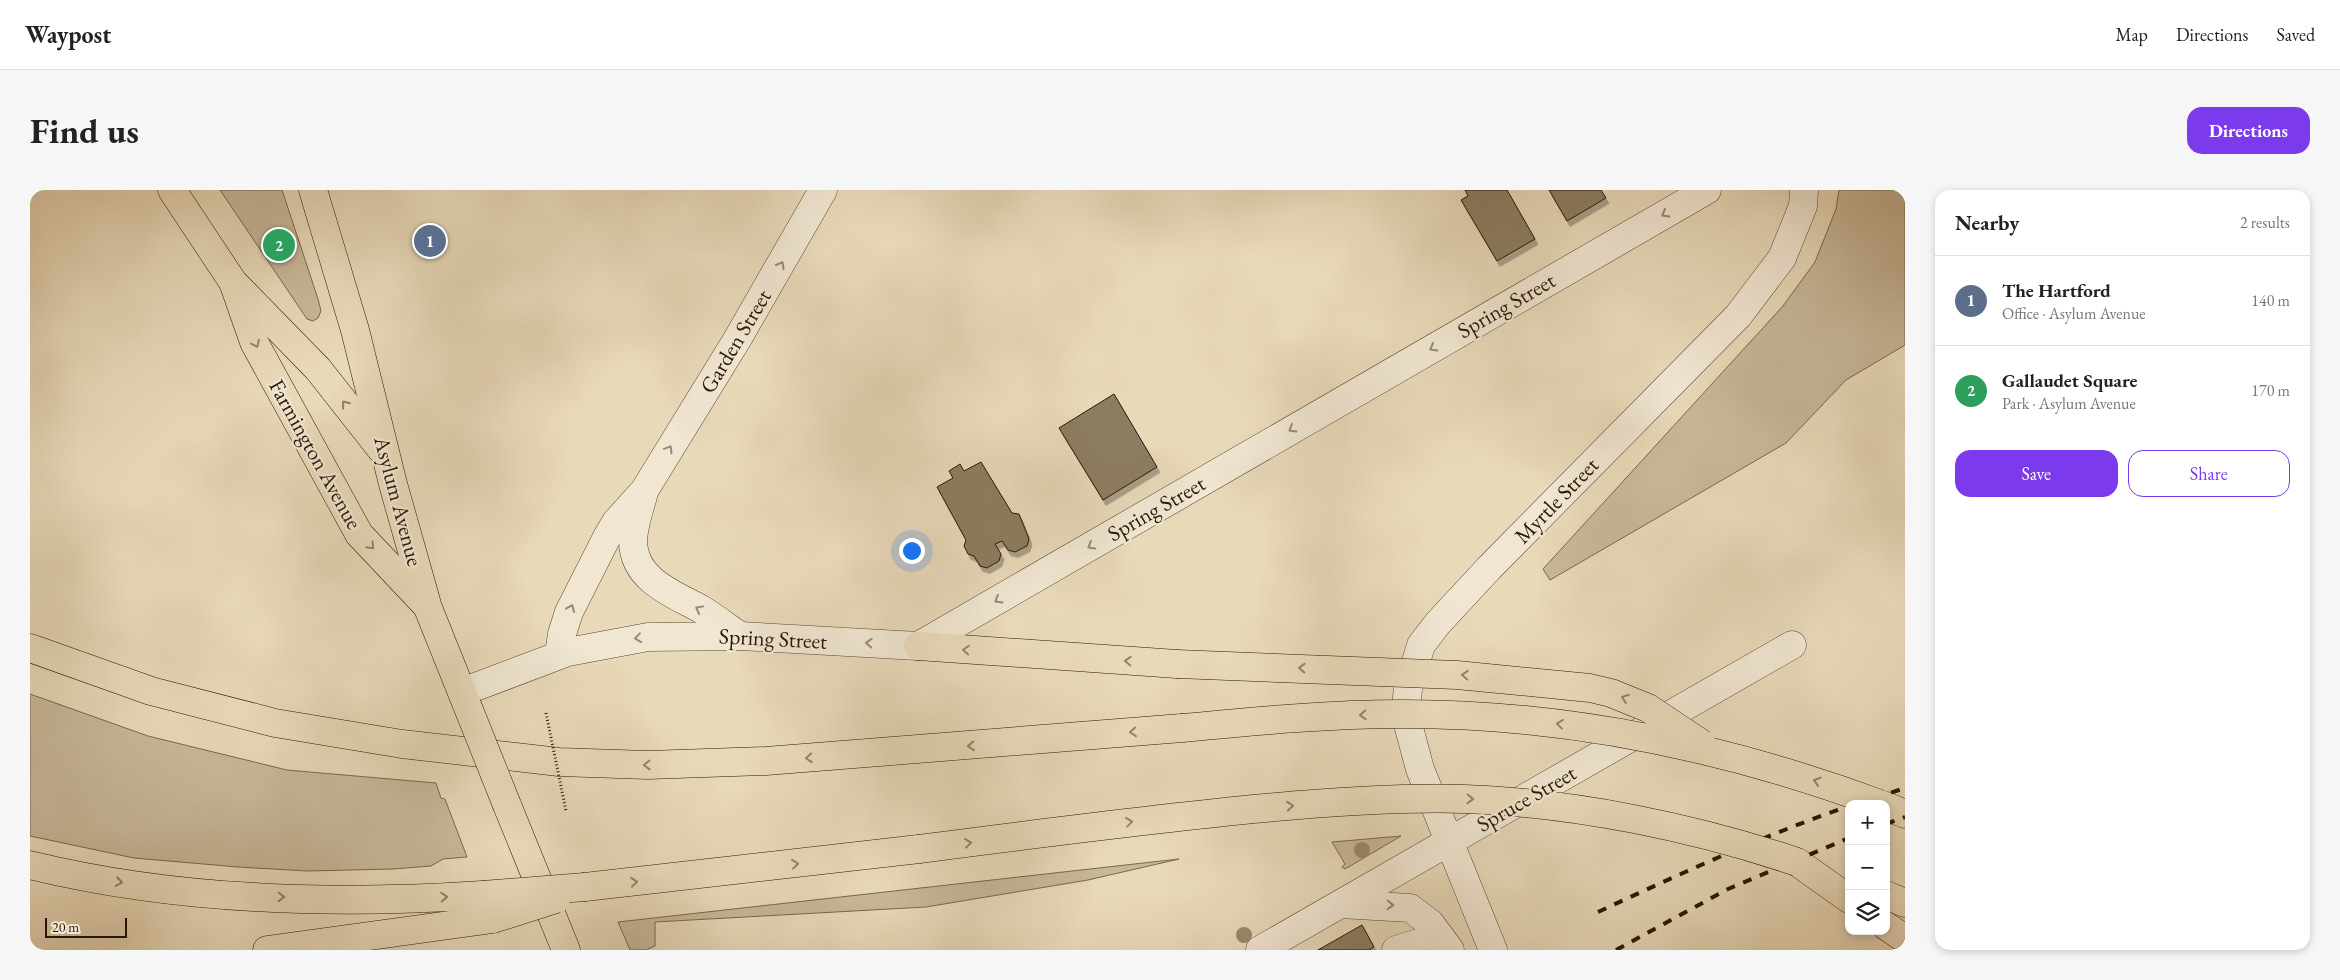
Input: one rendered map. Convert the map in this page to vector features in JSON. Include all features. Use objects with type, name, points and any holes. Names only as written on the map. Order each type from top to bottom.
[{"type":"main road","name":"Farmington Avenue","points":[[172,190],[233,282],[318,369],[386,456]]},
{"type":"main road","name":"Asylum Avenue","points":[[312,190],[355,330],[386,456],[428,608],[566,950]]},
{"type":"main road","name":"Farmington Avenue","points":[[233,282],[254,342],[359,534],[428,608]]},
{"type":"main road","points":[[918,646],[1177,664],[1457,674],[1590,688],[1612,693],[1648,708],[1676,724],[1711,751]]},
{"type":"main road","points":[[30,648],[159,693],[274,723],[402,744],[559,762],[648,765],[766,761],[1366,715],[1442,715],[1509,718],[1640,736],[1711,751],[1790,772],[1869,800]]},
{"type":"main road","points":[[30,864],[71,874],[156,888],[252,896],[364,899],[488,907],[534,907],[585,886],[861,856],[1197,815],[1418,798],[1491,800],[1595,813],[1710,836],[1845,879]]},
{"type":"main road","points":[[1890,808],[1905,814]]},
{"type":"main road","points":[[1797,862],[1845,896]]},
{"type":"main road","points":[[1890,897],[1905,903]]},
{"type":"main road","points":[[266,950],[488,907]]},
{"type":"main road","points":[[1890,929],[1905,939]]},
{"type":"street","name":"Garden Street","points":[[559,655],[565,623],[583,582],[616,522],[644,491],[738,338],[823,190]]},
{"type":"street","name":"Spring Street","points":[[559,655],[594,645],[648,637],[740,636],[918,646],[1707,190]]},
{"type":"street","name":"Myrtle Street","points":[[1493,950],[1420,769],[1406,713],[1408,689],[1421,645],[1438,623],[1490,567],[1738,316],[1782,258],[1803,206],[1804,190]]},
{"type":"street","name":"Garden Street","points":[[644,491],[633,539],[635,552],[642,568],[658,586],[702,610],[740,636]]},
{"type":"street","name":"Spruce Street","points":[[1260,950],[1792,645]]},
{"type":"street","points":[[465,699],[559,655]]},
{"type":"street","points":[[1341,904],[1410,908],[1430,923],[1450,950]]},
{"type":"street","points":[[1396,950],[1422,942],[1444,950]]},
{"type":"path","points":[[546,713],[566,811]]},
{"type":"shaded area","points":[[220,190],[282,190],[318,299],[321,311],[318,318],[313,321],[307,319]]},
{"type":"shaded area","points":[[1839,190],[1905,190],[1905,345],[1846,380],[1786,443],[1550,580],[1543,569],[1783,306],[1815,262],[1836,209]]},
{"type":"shaded area","points":[[30,694],[148,736],[287,770],[436,783],[441,798],[445,799],[467,857],[443,859],[431,866],[307,871],[134,858],[30,836]]},
{"type":"shaded area","points":[[1401,836],[1345,869],[1342,867],[1345,864],[1332,842]]},
{"type":"shaded area","points":[[1179,859],[1088,880],[926,907],[655,922],[655,946],[646,950],[630,950],[618,922]]},
{"type":"building","points":[[1465,190],[1507,190],[1535,239],[1497,261],[1461,200],[1468,196]]},
{"type":"building","points":[[1549,190],[1601,190],[1606,198],[1567,221]]},
{"type":"building","points":[[1114,394],[1157,467],[1103,500],[1059,428]]},
{"type":"building","points":[[981,462],[1012,513],[1019,514],[1029,539],[1027,546],[1015,552],[1008,550],[1002,541],[995,544],[1001,554],[999,561],[987,568],[980,566],[974,556],[968,554],[964,546],[966,540],[937,487],[953,478],[949,471],[960,464],[964,471]]},
{"type":"building","points":[[1362,925],[1374,947],[1369,950],[1318,950]]},
{"type":"railway","points":[[1869,800],[1905,788]]},
{"type":"railway","points":[[1598,912],[1753,843],[1845,808]]},
{"type":"railway","points":[[1890,823],[1905,817]]},
{"type":"railway","points":[[1616,950],[1728,889],[1845,840]]},
{"type":"place","name":"The Hartford","points":[[430,241]]},
{"type":"place","name":"Gallaudet Square","points":[[279,245]]}]
